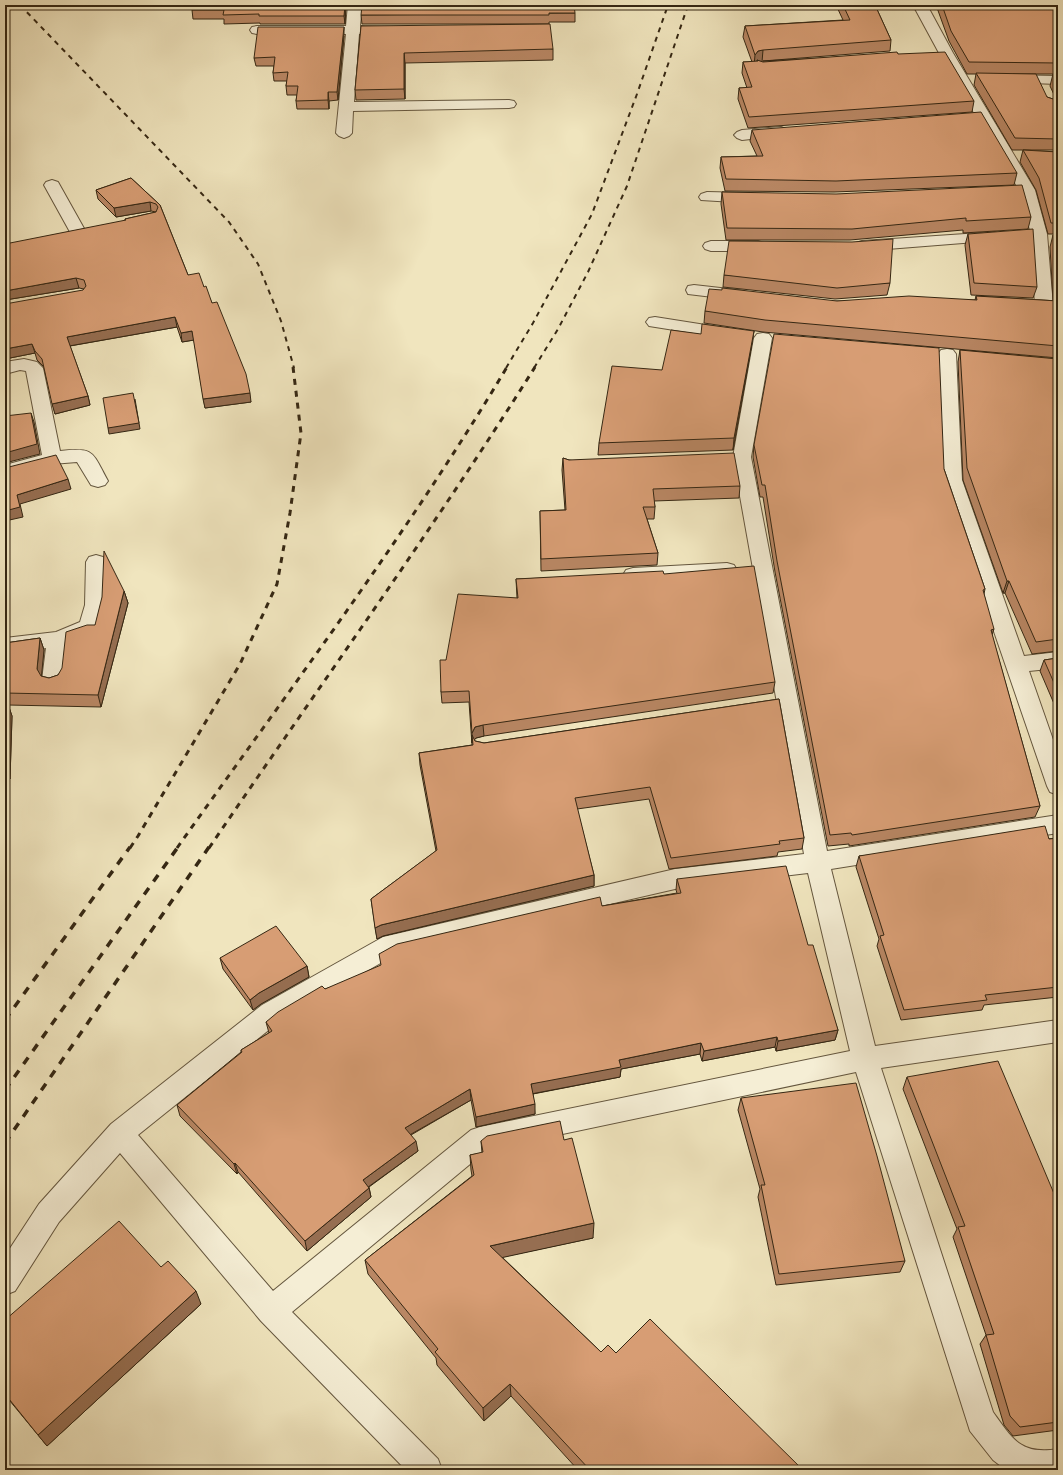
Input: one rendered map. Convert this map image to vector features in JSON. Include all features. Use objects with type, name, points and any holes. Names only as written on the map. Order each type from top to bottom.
[{"type":"street","points":[[344,133],[355,5]]},
{"type":"street","points":[[920,5],[962,79],[977,118],[1015,156],[1019,190],[1032,237],[1043,306]]},
{"type":"street","points":[[257,30],[407,30]]},
{"type":"street","points":[[931,54],[946,53]]},
{"type":"street","points":[[962,79],[977,79]]},
{"type":"street","points":[[993,79],[1058,80]]},
{"type":"street","points":[[1039,80],[1046,94]]},
{"type":"street","points":[[346,107],[509,104]]},
{"type":"street","points":[[742,135],[798,131]]},
{"type":"street","points":[[52,185],[78,232]]},
{"type":"street","points":[[707,197],[763,198]]},
{"type":"street","points":[[850,246],[1032,237]]},
{"type":"street","points":[[711,246],[773,246]]},
{"type":"street","points":[[694,290],[757,297]]},
{"type":"street","points":[[656,322],[771,339],[734,457],[762,568],[779,702],[865,1059],[981,1420],[1002,1451],[1025,1468],[1048,1468],[1058,1464]]},
{"type":"street","points":[[947,354],[952,480],[1058,786]]},
{"type":"street","points":[[5,368],[24,364],[30,365],[34,368],[37,375],[52,458]]},
{"type":"street","points":[[5,471],[52,458],[80,455],[86,459],[98,481]]},
{"type":"street","points":[[5,646],[58,639],[89,627],[95,605],[96,562]]},
{"type":"street","points":[[612,576],[762,568]]},
{"type":"street","points":[[53,680],[58,639]]},
{"type":"street","points":[[1016,665],[1058,660]]},
{"type":"street","points":[[5,1281],[49,1213],[120,1133],[271,1013],[392,944],[675,879],[817,862],[1058,824]]},
{"type":"street","points":[[271,1311],[480,1139],[865,1059],[1058,1031]]},
{"type":"street","points":[[120,1133],[271,1311],[427,1470]]},
{"type":"building","points":[[193,5],[345,5],[344,16],[259,16],[259,14],[223,15],[224,10],[192,10]]},
{"type":"building","points":[[362,5],[574,5],[575,13],[549,13],[549,15],[361,15]]},
{"type":"building","points":[[843,5],[875,5],[891,40],[763,50],[758,51],[755,55],[745,26],[850,20]]},
{"type":"building","points":[[942,5],[1058,5],[1058,63],[969,62],[951,31]]},
{"type":"building","points":[[550,24],[553,49],[404,53],[404,89],[355,90],[361,26]]},
{"type":"building","points":[[258,27],[344,27],[337,92],[328,92],[328,100],[296,101],[298,86],[286,86],[288,72],[273,73],[275,57],[254,58]]},
{"type":"building","points":[[897,52],[898,54],[945,52],[974,101],[749,117],[739,88],[752,87],[743,62],[758,61],[757,60],[763,62]]},
{"type":"building","points":[[976,73],[1036,74],[1047,97],[1053,99],[1058,98],[1058,139],[1015,138]]},
{"type":"building","points":[[1053,74],[1058,74],[1058,87]]},
{"type":"building","points":[[981,112],[1017,173],[836,181],[726,179],[721,157],[763,156],[752,130]]},
{"type":"building","points":[[1023,150],[1058,152],[1058,223],[1051,223],[1039,178]]},
{"type":"building","points":[[131,178],[160,205],[188,275],[199,273],[204,287],[206,286],[212,303],[217,302],[246,374],[250,393],[203,399],[192,331],[181,333],[175,317],[67,337],[88,396],[52,404],[42,359],[35,351],[32,344],[5,349],[5,304],[83,290],[86,286],[84,280],[76,278],[5,291],[5,244],[126,220],[125,219],[156,212],[158,207],[156,204],[150,202],[114,208],[96,190]]},
{"type":"building","points":[[1022,185],[1031,217],[966,221],[966,218],[852,229],[727,228],[722,192],[836,194]]},
{"type":"building","points":[[1033,229],[1037,287],[974,283],[968,234]]},
{"type":"building","points":[[1053,235],[1058,235],[1058,288],[1057,288]]},
{"type":"building","points":[[893,239],[890,283],[837,288],[724,275],[729,241],[852,242]]},
{"type":"building","points":[[722,288],[837,301],[909,296],[977,300],[976,296],[1058,301],[1058,346],[765,320],[705,311],[709,289],[722,290]]},
{"type":"building","points":[[702,324],[754,331],[734,438],[599,443],[612,366],[662,370],[671,330],[701,334]]},
{"type":"building","points":[[774,334],[939,348],[944,469],[985,589],[983,590],[994,629],[991,630],[1040,806],[852,835],[851,833],[830,835],[777,561],[765,485],[762,485],[754,445]]},
{"type":"building","points":[[960,350],[1058,359],[1058,639],[1036,642],[1009,581],[1007,581],[967,468]]},
{"type":"building","points":[[133,393],[139,423],[108,428],[103,398]]},
{"type":"building","points":[[31,413],[37,444],[5,453],[5,416]]},
{"type":"building","points":[[734,453],[740,486],[653,489],[655,507],[643,507],[658,553],[541,559],[540,511],[566,510],[563,458],[569,460]]},
{"type":"building","points":[[56,455],[68,479],[17,495],[20,507],[5,511],[5,468]]},
{"type":"building","points":[[104,551],[124,591],[98,695],[5,693],[5,643],[40,638],[37,669],[41,676],[49,678],[58,675],[62,668],[66,632],[87,625],[95,625],[102,597]]},
{"type":"building","points":[[754,566],[775,682],[483,725],[475,727],[472,733],[469,691],[441,692],[440,660],[446,660],[458,594],[518,598],[516,579],[663,571],[664,574]]},
{"type":"building","points":[[1058,658],[1058,692],[1044,660]]},
{"type":"building","points":[[779,699],[804,838],[779,841],[780,844],[671,858],[650,787],[575,798],[594,875],[381,925],[375,928],[371,899],[437,850],[419,753],[473,745],[472,735],[475,741],[484,743]]},
{"type":"building","points":[[5,704],[8,704],[5,767]]},
{"type":"building","points":[[1045,826],[1049,839],[1058,838],[1058,987],[985,995],[987,1000],[904,1010],[880,936],[884,935],[859,856]]},
{"type":"building","points":[[786,866],[808,945],[813,945],[838,1030],[778,1041],[777,1037],[704,1051],[701,1043],[619,1060],[621,1067],[531,1084],[535,1104],[476,1117],[470,1089],[405,1128],[416,1141],[363,1180],[369,1188],[305,1241],[235,1163],[234,1164],[177,1105],[242,1052],[241,1050],[272,1031],[266,1022],[278,1012],[322,986],[325,989],[381,965],[379,954],[397,944],[600,897],[602,906],[681,893],[677,879]]},
{"type":"building","points":[[276,926],[307,966],[259,993],[250,1000],[220,958]]},
{"type":"building","points":[[998,1061],[1058,1203],[1058,1422],[1020,1427],[1010,1416],[986,1335],[994,1334],[958,1227],[965,1226],[907,1077]]},
{"type":"building","points":[[856,1083],[905,1261],[779,1274],[761,1185],[765,1185],[741,1098]]},
{"type":"building","points":[[560,1121],[564,1140],[572,1138],[594,1223],[490,1246],[601,1352],[608,1345],[616,1353],[650,1319],[803,1470],[590,1470],[510,1384],[483,1408],[435,1352],[438,1349],[365,1260],[474,1175],[470,1155],[483,1152],[481,1141],[487,1136]]},
{"type":"building","points":[[119,1221],[161,1267],[168,1261],[196,1291],[38,1435],[5,1394],[5,1320]]},
{"type":"railway","points":[[20,5],[229,222],[258,264],[281,321],[294,368]]},
{"type":"railway","points":[[506,368],[533,323],[592,214],[637,94],[668,5]]},
{"type":"railway","points":[[534,368],[558,329],[588,272],[627,186],[688,5]]},
{"type":"railway","points":[[130,848],[240,664],[277,584],[290,513],[301,433],[293,367]]},
{"type":"railway","points":[[177,848],[389,550],[430,490],[507,367]]},
{"type":"railway","points":[[209,848],[456,489],[535,367]]},
{"type":"railway","points":[[5,1020],[130,847]]},
{"type":"railway","points":[[5,1090],[178,847]]},
{"type":"railway","points":[[5,1143],[209,847]]}]
